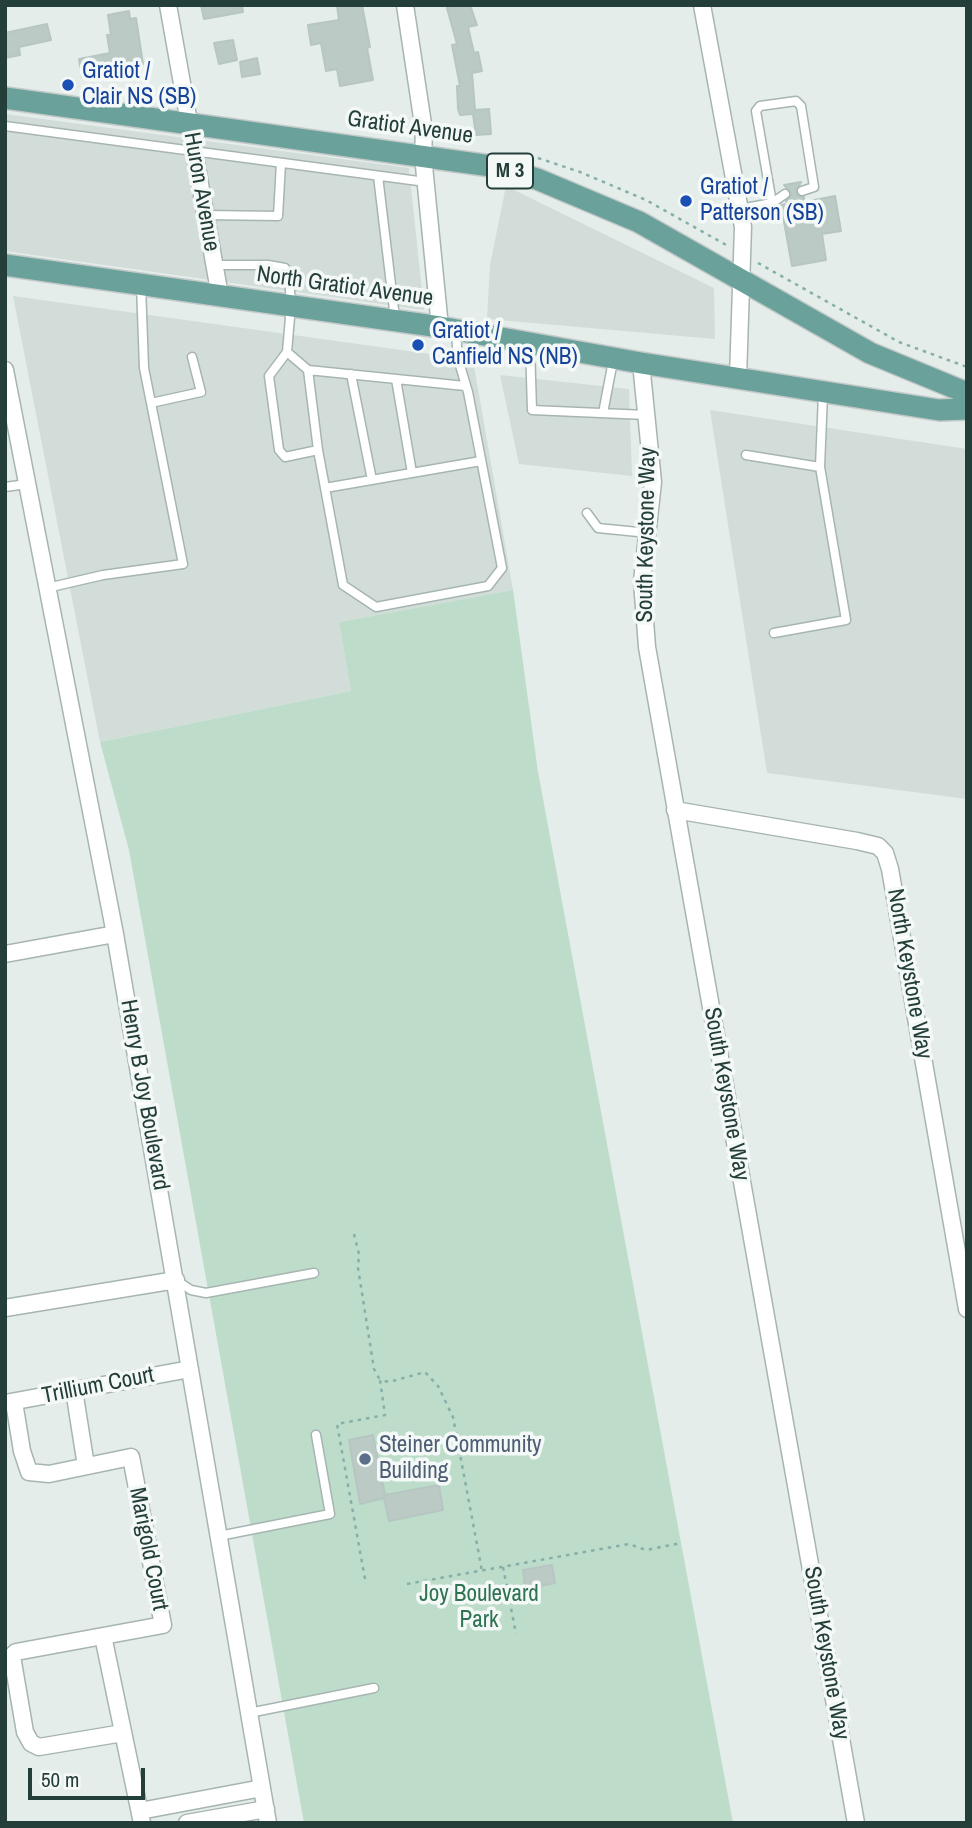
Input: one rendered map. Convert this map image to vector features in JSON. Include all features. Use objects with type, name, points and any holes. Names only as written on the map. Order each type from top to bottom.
[{"type":"main road","name":"Gratiot Avenue","points":[[5,98],[498,167],[537,179],[639,222],[870,354],[967,393]]},
{"type":"main road","name":"North Gratiot Avenue","points":[[5,265],[448,328],[641,363],[939,410],[967,409]]},
{"type":"street","name":"Huron Avenue","points":[[168,5],[220,296]]},
{"type":"street","points":[[405,5],[424,131],[426,182],[448,328]]},
{"type":"street","points":[[702,5],[743,227],[738,377]]},
{"type":"street","name":"South Keystone Way","points":[[641,363],[653,482],[642,581],[647,647],[856,1823]]},
{"type":"street","name":"Henry B Joy Boulevard","points":[[5,370],[116,934],[267,1816]]},
{"type":"street","name":"North Keystone Way","points":[[676,810],[857,841],[878,846],[885,853],[967,1309]]},
{"type":"street","points":[[5,954],[116,934]]},
{"type":"street","points":[[5,1308],[176,1280]]},
{"type":"street","name":"Trillium Court","points":[[10,1402],[190,1369]]},
{"type":"street","points":[[74,1390],[86,1466]]},
{"type":"street","name":"Marigold Court","points":[[10,1402],[29,1472],[48,1474],[131,1457],[163,1625],[16,1652],[9,1656],[25,1732],[31,1743],[39,1747],[123,1733]]},
{"type":"street","points":[[103,1636],[141,1817],[262,1788]]},
{"type":"street","points":[[187,1823],[267,1816]]},
{"type":"lane","points":[[772,203],[756,111],[760,106],[796,101],[801,106],[814,187],[802,191]]},
{"type":"lane","points":[[5,126],[426,182]]},
{"type":"lane","points":[[205,215],[278,216],[281,163]]},
{"type":"lane","points":[[378,176],[395,321]]},
{"type":"lane","points":[[740,209],[772,203],[785,194]]},
{"type":"lane","points":[[214,265],[268,265],[285,268],[289,276],[291,306],[287,352],[269,376],[279,450],[285,457],[318,450]]},
{"type":"lane","points":[[47,588],[103,575],[183,564],[144,368],[141,285]]},
{"type":"lane","points":[[308,370],[318,450],[343,585],[376,607],[488,586],[502,568],[468,392],[448,328]]},
{"type":"lane","points":[[529,342],[532,410],[646,415]]},
{"type":"lane","points":[[287,352],[308,370],[465,386]]},
{"type":"lane","points":[[151,403],[201,392],[192,357]]},
{"type":"lane","points":[[603,413],[614,358]]},
{"type":"lane","points":[[351,374],[372,480]]},
{"type":"lane","points":[[396,379],[412,472]]},
{"type":"lane","points":[[774,633],[846,620],[820,467],[823,391]]},
{"type":"lane","points":[[746,455],[820,467]]},
{"type":"lane","points":[[325,488],[481,461]]},
{"type":"lane","points":[[5,487],[27,484]]},
{"type":"lane","points":[[587,513],[598,528],[648,533]]},
{"type":"lane","points":[[176,1280],[191,1290],[206,1293],[314,1273]]},
{"type":"lane","points":[[219,1536],[330,1514],[316,1435]]},
{"type":"lane","points":[[249,1713],[374,1688]]},
{"type":"path","points":[[354,1234],[374,1369],[380,1380],[385,1415],[337,1424],[365,1579]]},
{"type":"path","points":[[380,1380],[389,1382],[425,1372],[438,1387],[453,1417],[482,1571]]},
{"type":"path","points":[[407,1584],[629,1544],[646,1550],[681,1543]]},
{"type":"path","points":[[503,1567],[516,1634]]},
{"type":"shaded area","points":[[5,114],[409,168],[424,310],[5,251]]},
{"type":"shaded area","points":[[506,186],[714,288],[715,339],[487,319],[490,265]]},
{"type":"shaded area","points":[[13,296],[473,360],[513,590],[339,622],[351,691],[100,742]]},
{"type":"shaded area","points":[[500,375],[629,389],[632,476],[519,464]]},
{"type":"shaded area","points":[[710,410],[967,449],[967,799],[767,773]]},
{"type":"green space","name":"Joy Boulevard Park","points":[[513,590],[538,772],[733,1823],[304,1823],[129,850],[100,742],[351,691],[339,622]]},
{"type":"building","points":[[201,5],[242,5],[243,12],[204,19]]},
{"type":"building","points":[[337,5],[362,5],[373,80],[340,86],[337,69],[326,71],[321,43],[311,45],[308,25],[339,20]]},
{"type":"building","points":[[470,5],[477,25],[468,27],[474,53],[478,52],[482,71],[472,73],[475,110],[489,109],[491,134],[476,135],[473,114],[460,115],[458,109],[457,86],[460,86],[452,45],[457,44],[447,8]]},
{"type":"building","points":[[129,11],[130,19],[136,18],[143,64],[100,71],[101,75],[82,77],[79,59],[110,53],[108,15]]},
{"type":"building","points":[[47,24],[51,40],[19,47],[20,55],[5,58],[5,33]]},
{"type":"building","points":[[233,40],[237,60],[219,64],[214,43]]},
{"type":"building","points":[[257,58],[260,74],[242,77],[240,62]]},
{"type":"building","points":[[801,182],[796,192],[798,196],[804,197],[804,202],[835,196],[841,231],[822,234],[826,260],[792,266],[781,205],[787,204],[786,201],[792,194],[784,185]]},
{"type":"building","points":[[373,1435],[385,1495],[439,1485],[443,1510],[389,1521],[384,1498],[360,1504],[349,1440]]},
{"type":"building","points":[[552,1565],[555,1583],[525,1589],[523,1570]]},
{"type":"place","name":"Gratiot / Clair NS (SB)","points":[[68,85]]},
{"type":"place","name":"Gratiot / Patterson (SB)","points":[[686,201]]},
{"type":"place","name":"Gratiot / Canfield NS (NB)","points":[[418,345]]},
{"type":"place","name":"Steiner Community Building","points":[[365,1459]]}]
